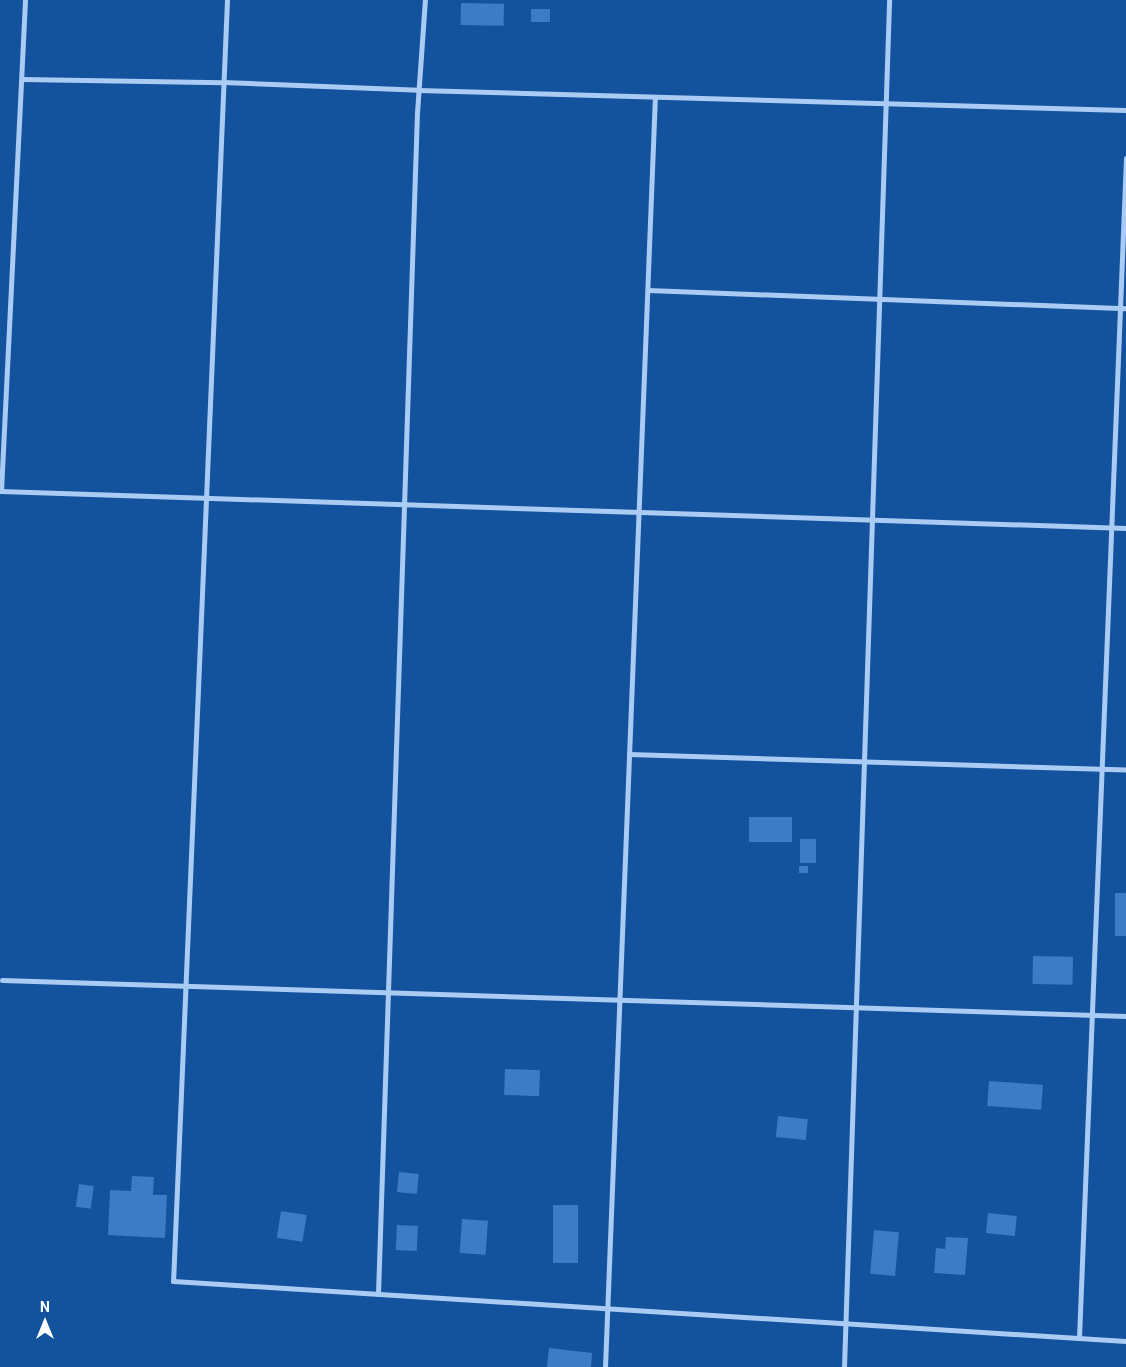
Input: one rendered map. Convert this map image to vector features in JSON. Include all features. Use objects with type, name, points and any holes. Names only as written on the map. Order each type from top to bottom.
[{"type":"street","points":[[25,0],[1,491],[1126,528]]},
{"type":"street","points":[[227,0],[173,1281],[1126,1341]]},
{"type":"street","points":[[378,1294],[418,90],[425,0]]},
{"type":"street","points":[[844,1367],[889,0]]},
{"type":"street","points":[[22,78],[223,82],[418,90],[1126,110]]},
{"type":"street","points":[[605,1367],[655,96]]},
{"type":"street","points":[[1079,1338],[1111,527],[1123,308],[1126,158]]},
{"type":"street","points":[[648,290],[1123,308]]},
{"type":"street","points":[[629,754],[1126,770]]},
{"type":"street","points":[[2,980],[1126,1016]]},
{"type":"building","points":[[461,3],[504,4],[504,26],[461,25]]},
{"type":"building","points":[[531,9],[550,9],[550,22],[531,22]]},
{"type":"building","points":[[749,817],[792,817],[792,842],[749,842]]},
{"type":"building","points":[[800,839],[816,839],[816,863],[800,863]]},
{"type":"building","points":[[799,866],[808,866],[808,873],[799,873]]},
{"type":"building","points":[[1115,893],[1126,893],[1126,936],[1115,936]]},
{"type":"building","points":[[1033,956],[1073,957],[1073,985],[1033,984]]},
{"type":"building","points":[[505,1069],[540,1070],[539,1096],[504,1095]]},
{"type":"building","points":[[989,1081],[1043,1085],[1041,1110],[987,1106]]},
{"type":"building","points":[[778,1116],[808,1119],[806,1140],[776,1137]]},
{"type":"building","points":[[399,1172],[419,1174],[417,1194],[397,1192]]},
{"type":"building","points":[[132,1176],[154,1177],[153,1195],[167,1195],[165,1238],[108,1235],[110,1190],[131,1191]]},
{"type":"building","points":[[79,1184],[94,1186],[91,1209],[76,1207]]},
{"type":"building","points":[[553,1205],[578,1205],[578,1263],[553,1263]]},
{"type":"building","points":[[281,1211],[307,1215],[302,1242],[277,1238]]},
{"type":"building","points":[[988,1213],[1017,1216],[1015,1236],[986,1233]]},
{"type":"building","points":[[462,1219],[488,1221],[486,1255],[460,1253]]},
{"type":"building","points":[[397,1225],[418,1226],[417,1251],[396,1250]]},
{"type":"building","points":[[874,1230],[899,1232],[895,1276],[870,1274]]},
{"type":"building","points":[[946,1237],[968,1238],[965,1275],[934,1273],[936,1248],[945,1249]]},
{"type":"building","points":[[549,1348],[592,1353],[591,1367],[547,1367]]}]
